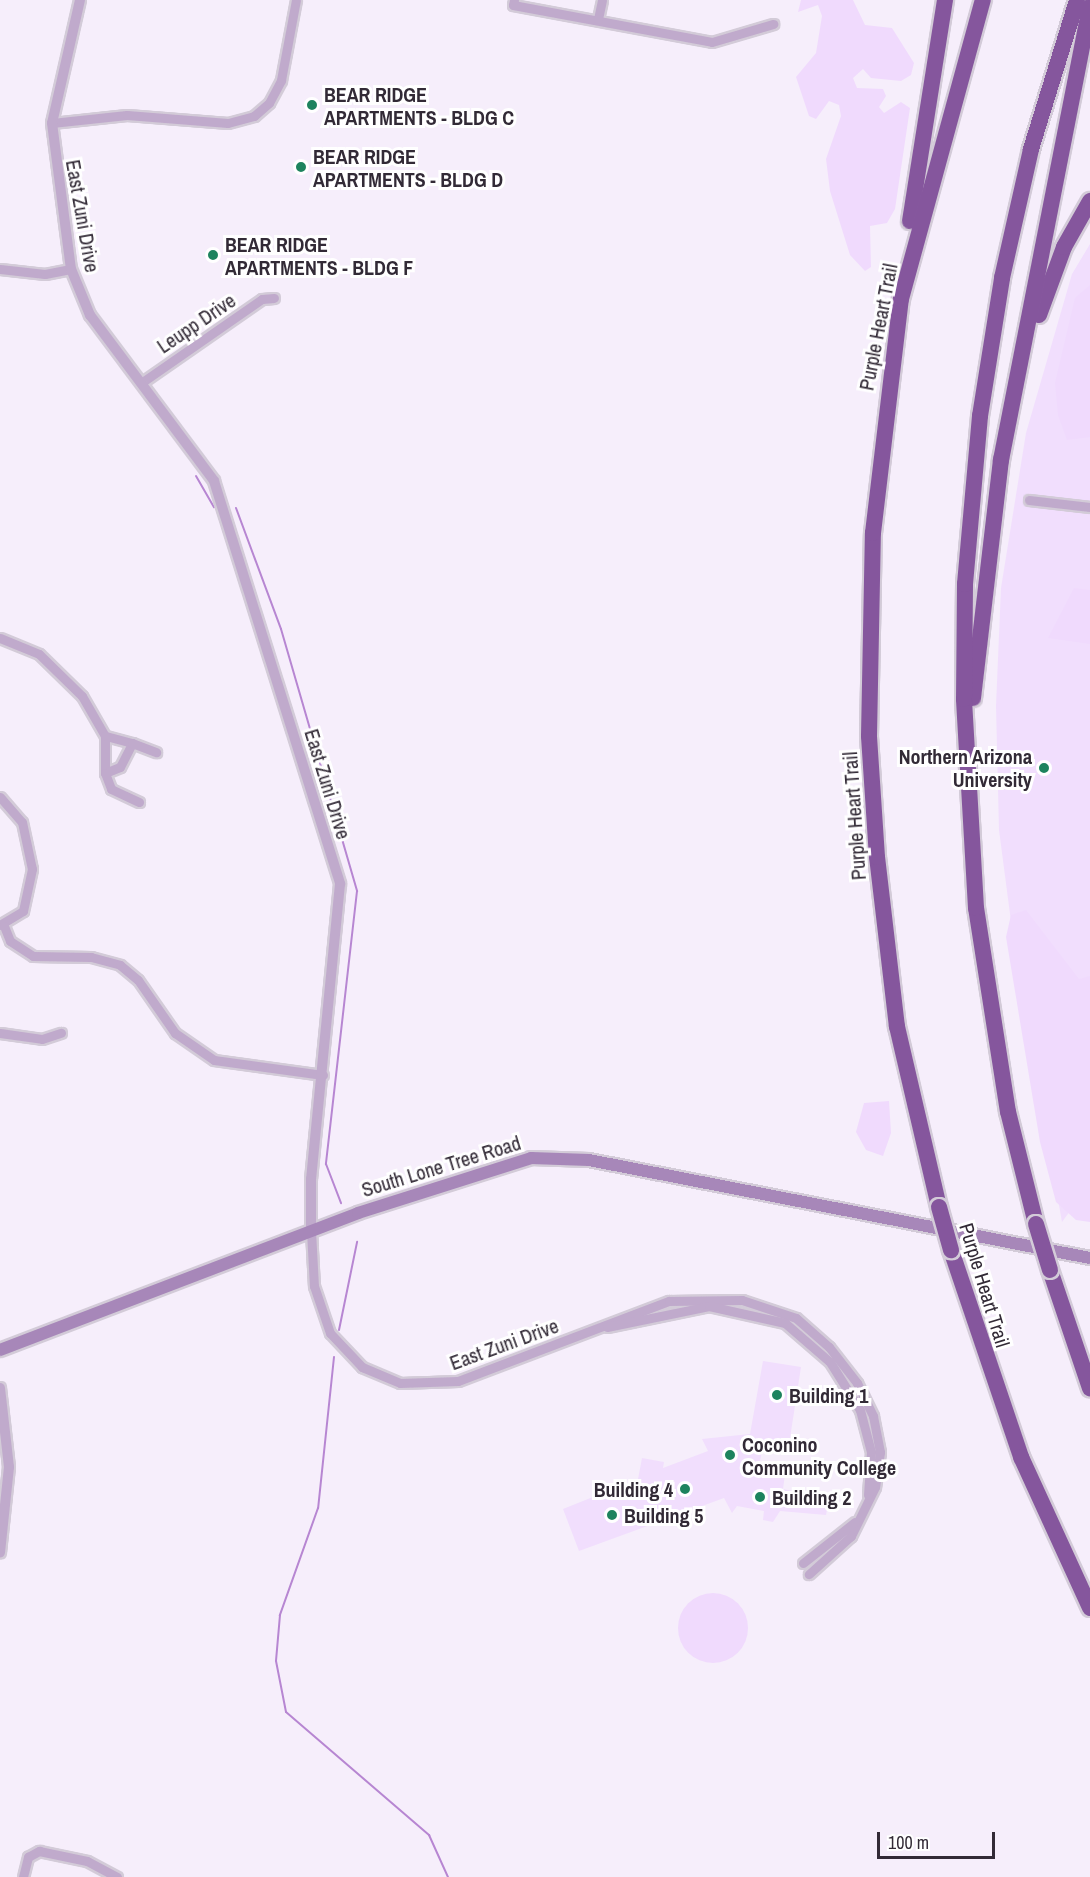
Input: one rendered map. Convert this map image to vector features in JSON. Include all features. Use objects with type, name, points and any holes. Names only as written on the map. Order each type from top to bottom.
[{"type":"highway","points":[[901,299],[945,0]]},
{"type":"highway","name":"Purple Heart Trail","points":[[983,0],[901,299],[873,534],[870,766],[892,999],[939,1207],[951,1250],[1021,1457],[1090,1608]]},
{"type":"highway","points":[[1077,0],[1029,159],[991,337],[965,584],[968,806],[984,972],[1008,1112],[1036,1224],[1090,1388]]},
{"type":"highway","points":[[968,727],[1013,402],[1090,7]]},
{"type":"highway","points":[[1013,402],[1054,269],[1090,201]]},
{"type":"main road","name":"South Lone Tree Road","points":[[0,1350],[311,1231],[501,1164],[557,1156],[1090,1258]]},
{"type":"street","name":"East Zuni Drive","points":[[80,0],[51,123],[71,269],[90,315],[214,481],[340,884],[311,1179],[311,1231],[321,1315],[344,1352],[382,1377],[417,1386],[458,1381],[601,1328],[646,1307],[710,1297],[756,1303],[796,1318],[829,1347],[866,1400],[880,1452],[868,1495],[840,1550],[809,1574]]},
{"type":"street","points":[[51,123],[127,115],[228,123],[254,116],[269,103],[281,80],[296,0]]},
{"type":"street","points":[[514,0],[513,5],[712,42],[773,24]]},
{"type":"street","points":[[598,19],[602,0]]},
{"type":"street","points":[[0,269],[45,273],[71,269]]},
{"type":"street","name":"Leupp Drive","points":[[141,383],[262,299],[274,298]]},
{"type":"street","points":[[1029,500],[1090,507]]},
{"type":"street","points":[[1,642],[48,660],[82,696],[105,736],[105,773],[111,789],[139,802]]},
{"type":"street","points":[[105,736],[156,752]]},
{"type":"street","points":[[105,773],[120,767],[132,743]]},
{"type":"street","points":[[0,797],[22,822],[32,869],[23,911],[2,926],[10,941],[33,956],[91,957],[120,965],[138,980],[175,1033],[214,1060],[323,1075]]},
{"type":"street","points":[[0,1032],[42,1039],[62,1033]]},
{"type":"street","points":[[0,1388],[9,1467],[0,1553]]},
{"type":"street","name":"East Zuni Drive","points":[[803,1563],[855,1522]]},
{"type":"street","points":[[22,1877],[30,1854],[42,1851],[76,1858],[117,1877]]},
{"type":"shaded area","points":[[801,0],[853,0],[865,25],[892,28],[914,63],[911,75],[901,81],[871,78],[863,69],[853,78],[857,88],[883,89],[886,96],[879,107],[884,113],[901,102],[910,108],[895,209],[887,223],[870,226],[871,267],[865,271],[850,255],[830,191],[826,159],[841,116],[839,105],[829,101],[816,119],[809,116],[796,77],[816,53],[822,16],[818,5],[798,12]]},
{"type":"shaded area","name":"Northern Arizona University","points":[[1090,244],[1090,1184],[1062,1222],[1018,975],[999,830],[996,706],[1001,588],[1026,433],[1072,274]]},
{"type":"shaded area","points":[[1090,285],[1090,437],[1067,440],[1058,415],[1055,383],[1075,298]]},
{"type":"shaded area","points":[[1074,588],[1090,590],[1090,644],[1048,638]]},
{"type":"shaded area","points":[[1026,910],[1079,979],[1090,976],[1090,1222],[1076,1220],[1056,1202],[1040,1142],[1006,937],[1011,915]]},
{"type":"shaded area","points":[[889,1101],[891,1133],[883,1156],[866,1150],[856,1132],[864,1103]]},
{"type":"shaded area","name":"Coconino Community College","points":[[763,1361],[801,1367],[788,1451],[763,1447],[760,1461],[786,1467],[783,1489],[829,1499],[826,1515],[780,1511],[773,1522],[763,1520],[764,1511],[737,1506],[732,1513],[724,1498],[579,1551],[563,1509],[638,1479],[642,1458],[664,1462],[663,1468],[708,1451],[702,1439],[750,1434]]},
{"type":"shaded area","points":[[713,1593],[726,1596],[738,1603],[745,1615],[748,1628],[745,1641],[738,1653],[726,1660],[713,1663],[700,1660],[688,1653],[681,1641],[678,1628],[681,1615],[688,1603],[700,1596]]},
{"type":"waterway","points":[[196,476],[214,507]]},
{"type":"waterway","points":[[236,508],[281,629],[357,891],[326,1164],[341,1203]]},
{"type":"waterway","points":[[339,1330],[357,1242]]},
{"type":"waterway","points":[[334,1357],[318,1508],[280,1615],[276,1661],[286,1712],[429,1835],[448,1877]]},
{"type":"place","name":"BEAR RIDGE APARTMENTS - BLDG C","points":[[312,105]]},
{"type":"place","name":"BEAR RIDGE APARTMENTS - BLDG D","points":[[301,167]]},
{"type":"place","name":"BEAR RIDGE APARTMENTS - BLDG F","points":[[213,255]]},
{"type":"place","name":"Northern Arizona University","points":[[1044,768]]},
{"type":"place","name":"Building 1","points":[[777,1395]]},
{"type":"place","name":"Coconino Community College","points":[[730,1455]]},
{"type":"place","name":"Building 4","points":[[685,1489]]},
{"type":"place","name":"Building 2","points":[[760,1497]]},
{"type":"place","name":"Building 5","points":[[612,1515]]}]
